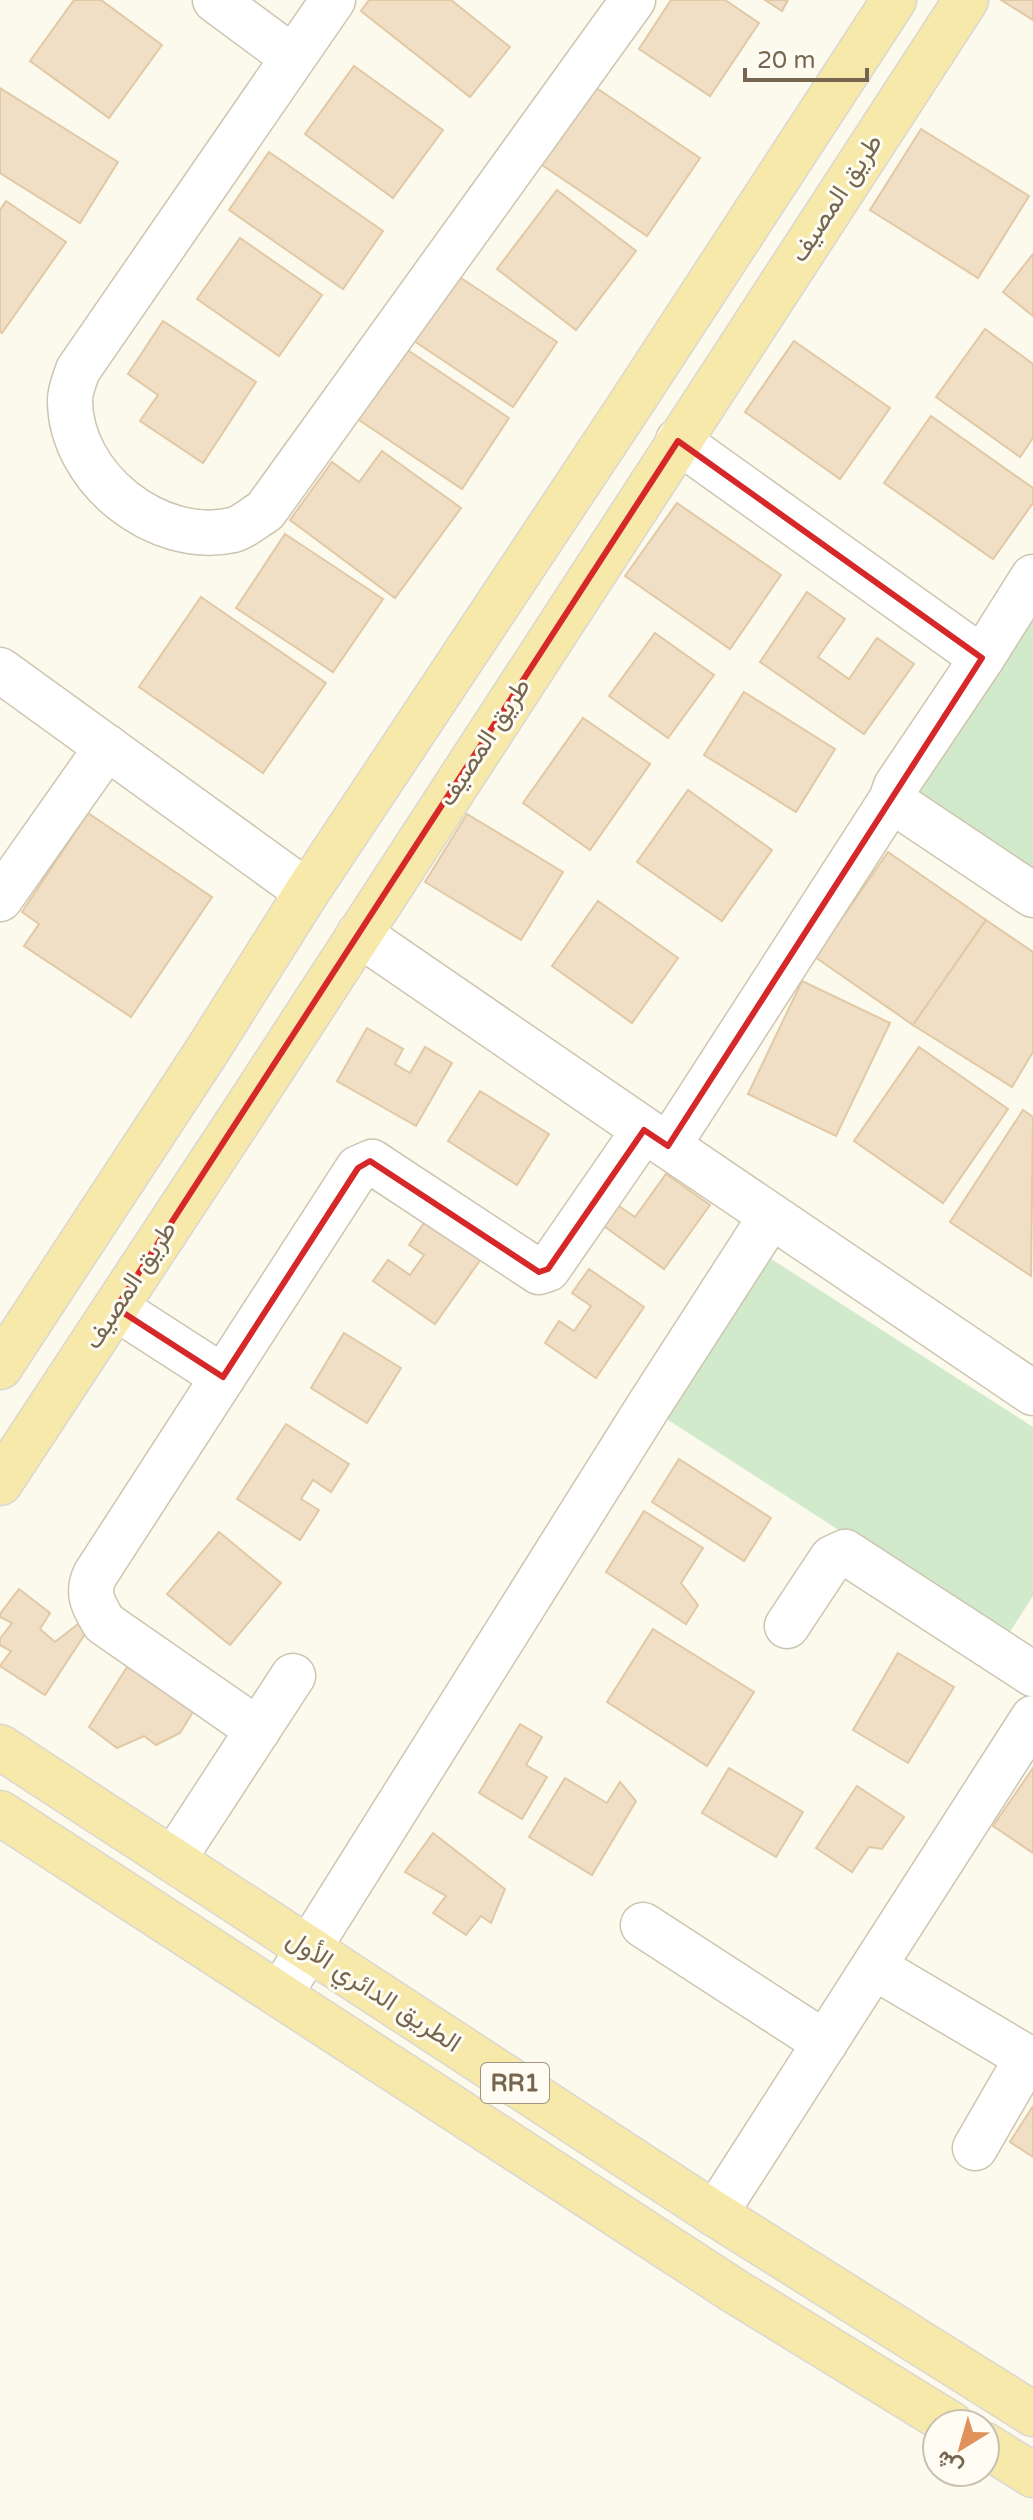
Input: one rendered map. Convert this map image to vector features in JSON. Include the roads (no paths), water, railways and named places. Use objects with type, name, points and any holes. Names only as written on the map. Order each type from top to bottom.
[{"type":"main road","points":[[0,1367],[307,892],[894,0]]},
{"type":"main road","name":"طريق المصيف","points":[[0,1483],[966,0]]},
{"type":"main road","name":"الطريق الدائري الأول","points":[[0,1747],[715,2214],[1033,2414]]},
{"type":"main road","name":"الطريق الدائري الأول","points":[[0,1813],[736,2292],[925,2408]]},
{"type":"main road","points":[[1001,2455],[1033,2475]]},
{"type":"street","points":[[215,0],[292,57]]},
{"type":"street","points":[[333,0],[78,370],[70,397],[75,436],[94,468],[124,503],[161,523],[202,533],[237,529],[265,511],[633,0]]},
{"type":"street","points":[[678,441],[982,658]]},
{"type":"street","points":[[258,1730],[104,1623],[91,1600],[90,1586],[358,1168],[372,1162],[539,1272],[548,1269],[656,1138],[891,800],[896,786],[1033,577]]},
{"type":"street","points":[[0,670],[307,892]]},
{"type":"street","points":[[0,899],[107,747]]},
{"type":"street","points":[[891,800],[1033,895]]},
{"type":"street","points":[[359,934],[1033,1393]]},
{"type":"street","points":[[280,1994],[771,1216]]},
{"type":"street","points":[[116,1308],[223,1377]]},
{"type":"street","points":[[787,1626],[832,1558],[845,1552],[1033,1674]]},
{"type":"street","points":[[173,1860],[293,1676]]},
{"type":"street","points":[[715,2214],[1033,1718]]},
{"type":"street","points":[[643,1925],[825,2043]]},
{"type":"street","points":[[874,1967],[1030,2060],[975,2148]]}]
